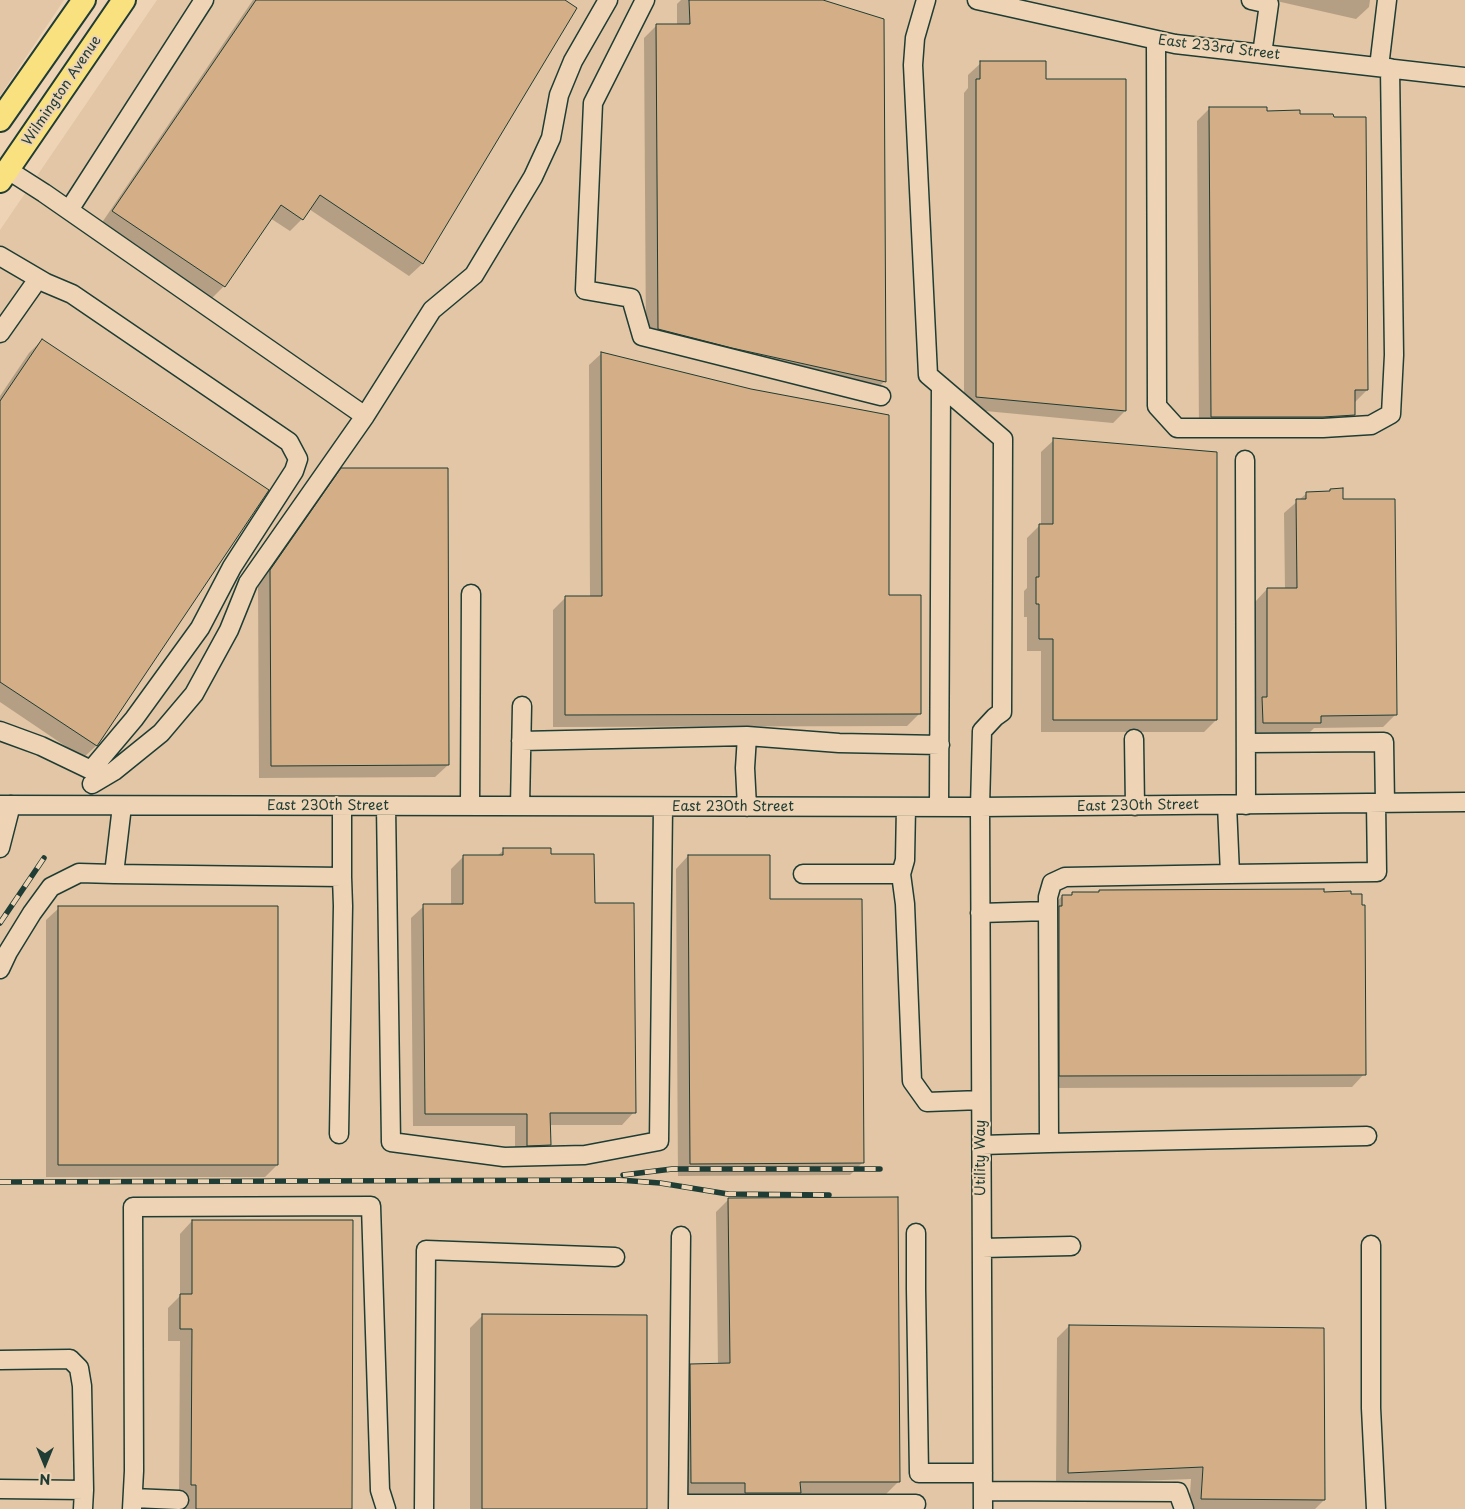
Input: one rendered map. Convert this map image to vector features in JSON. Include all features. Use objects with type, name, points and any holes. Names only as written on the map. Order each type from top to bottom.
[{"type":"main road","points":[[0,120],[84,0]]},
{"type":"main road","name":"Wilmington Avenue","points":[[4,176],[124,0]]},
{"type":"street","points":[[70,210],[204,0]]},
{"type":"street","points":[[0,731],[41,746],[91,777],[114,771],[161,733],[194,694],[229,630],[248,583],[365,416],[432,310],[474,274],[533,177],[551,138],[559,95],[570,69],[608,0]]},
{"type":"street","points":[[645,0],[593,103],[585,290],[632,298],[642,336],[882,396]]},
{"type":"street","name":"Utility Way","points":[[926,0],[915,38],[913,66],[928,375],[1003,439],[1002,712],[994,717],[982,731],[980,807],[983,1509]]},
{"type":"street","name":"East 233rd Street","points":[[976,0],[1175,44],[1465,77]]},
{"type":"street","points":[[1251,0],[1268,4],[1262,54]]},
{"type":"street","points":[[1156,40],[1158,406],[1177,428],[1323,428],[1372,425],[1390,414],[1394,354],[1385,68],[1388,0]]},
{"type":"street","points":[[4,176],[70,210],[365,416]]},
{"type":"street","points":[[0,256],[38,279],[72,294],[289,442],[298,459],[294,471],[232,567],[200,628],[91,777],[81,806]]},
{"type":"street","points":[[0,333],[38,279]]},
{"type":"street","points":[[938,807],[940,746],[941,386]]},
{"type":"street","points":[[1245,460],[1246,805]]},
{"type":"street","points":[[470,806],[471,594]]},
{"type":"street","points":[[520,806],[522,706]]},
{"type":"street","points":[[521,742],[747,736],[839,743],[940,746]]},
{"type":"street","points":[[747,736],[745,768],[747,807]]},
{"type":"street","points":[[1134,739],[1134,806]]},
{"type":"street","points":[[1049,1143],[1048,897],[1052,883],[1065,878],[1377,872],[1384,742],[1246,743]]},
{"type":"street","name":"East 230th Street","points":[[6,805],[980,807],[1465,802]]},
{"type":"street","points":[[0,848],[6,805]]},
{"type":"street","points":[[1227,805],[1230,874]]},
{"type":"street","points":[[114,874],[122,806]]},
{"type":"street","points":[[339,1134],[343,906],[342,806]]},
{"type":"street","points":[[386,806],[391,1142],[504,1157],[585,1155],[659,1141],[663,807]]},
{"type":"street","points":[[906,807],[905,860],[901,874],[905,904],[912,1081],[927,1102],[981,1100]]},
{"type":"street","points":[[0,969],[32,913],[51,887],[79,873],[342,877]]},
{"type":"street","points":[[803,874],[901,874]]},
{"type":"street","points":[[980,913],[1048,911]]},
{"type":"street","points":[[982,1144],[1367,1136]]},
{"type":"street","points":[[179,1500],[132,1503],[132,1207],[371,1206],[380,1490],[386,1509]]},
{"type":"street","points":[[916,1233],[919,1473],[983,1473]]},
{"type":"street","points":[[681,1236],[678,1506],[870,1506],[916,1504]]},
{"type":"street","points":[[1371,1245],[1371,1408],[1376,1509]]},
{"type":"street","points":[[982,1248],[1071,1246]]},
{"type":"street","points":[[424,1509],[426,1250],[615,1257]]},
{"type":"street","points":[[0,1360],[70,1359],[79,1368],[82,1386],[83,1509]]},
{"type":"street","points":[[0,1488],[84,1490]]},
{"type":"street","points":[[983,1491],[1178,1492],[1184,1509]]},
{"type":"shaded area","points":[[0,0],[64,0],[0,96]]},
{"type":"shaded area","points":[[157,0],[1465,0],[1465,1509],[0,1509],[0,230]]},
{"type":"building","points":[[256,0],[565,0],[577,8],[423,264],[320,195],[303,220],[281,205],[225,287],[112,211]]},
{"type":"building","points":[[689,0],[823,0],[884,19],[886,382],[732,348],[658,329],[656,24],[690,24]]},
{"type":"building","points":[[980,61],[1046,61],[1046,79],[1126,79],[1126,411],[976,397],[976,79],[980,79]]},
{"type":"building","points":[[1209,107],[1267,107],[1267,111],[1300,110],[1300,114],[1366,117],[1368,390],[1355,390],[1355,415],[1323,417],[1211,417]]},
{"type":"building","points":[[42,339],[269,490],[97,746],[0,682],[0,401]]},
{"type":"building","points":[[601,352],[751,389],[889,415],[889,595],[921,595],[921,714],[565,715],[565,596],[602,596]]},
{"type":"building","points":[[1053,438],[1217,452],[1217,720],[1053,720],[1053,639],[1039,639],[1039,604],[1036,604],[1036,577],[1039,577],[1039,524],[1053,524]]},
{"type":"building","points":[[341,468],[448,468],[449,765],[271,766],[270,570]]},
{"type":"building","points":[[1343,488],[1343,499],[1395,499],[1397,715],[1321,716],[1321,723],[1263,723],[1262,697],[1267,697],[1267,588],[1297,588],[1296,499],[1306,499],[1306,492],[1330,491],[1330,489]]},
{"type":"building","points":[[503,848],[551,848],[551,854],[594,854],[595,903],[634,903],[636,1113],[550,1113],[551,1145],[527,1146],[527,1114],[425,1114],[423,904],[463,904],[463,855],[503,855]]},
{"type":"building","points":[[688,855],[770,855],[770,899],[862,899],[864,1163],[690,1164]]},
{"type":"building","points":[[1324,889],[1324,892],[1351,891],[1351,894],[1362,894],[1362,905],[1365,905],[1366,1075],[1059,1076],[1059,906],[1062,906],[1062,895],[1072,895],[1072,892],[1099,892],[1099,890]]},
{"type":"building","points":[[58,906],[278,906],[278,1165],[58,1165]]},
{"type":"building","points":[[898,1197],[900,1482],[800,1482],[801,1493],[745,1493],[745,1483],[691,1483],[690,1364],[730,1363],[728,1198]]},
{"type":"building","points":[[192,1220],[353,1220],[352,1509],[196,1509],[196,1485],[191,1485],[192,1329],[180,1329],[180,1294],[192,1294]]},
{"type":"building","points":[[482,1314],[647,1315],[647,1509],[482,1509]]},
{"type":"building","points":[[1069,1325],[1324,1328],[1325,1500],[1201,1499],[1203,1467],[1068,1473]]},
{"type":"railway","points":[[0,923],[44,858]]},
{"type":"railway","points":[[623,1175],[672,1169],[880,1169]]},
{"type":"railway","points":[[0,1182],[619,1180],[660,1183],[728,1194],[829,1195]]}]
